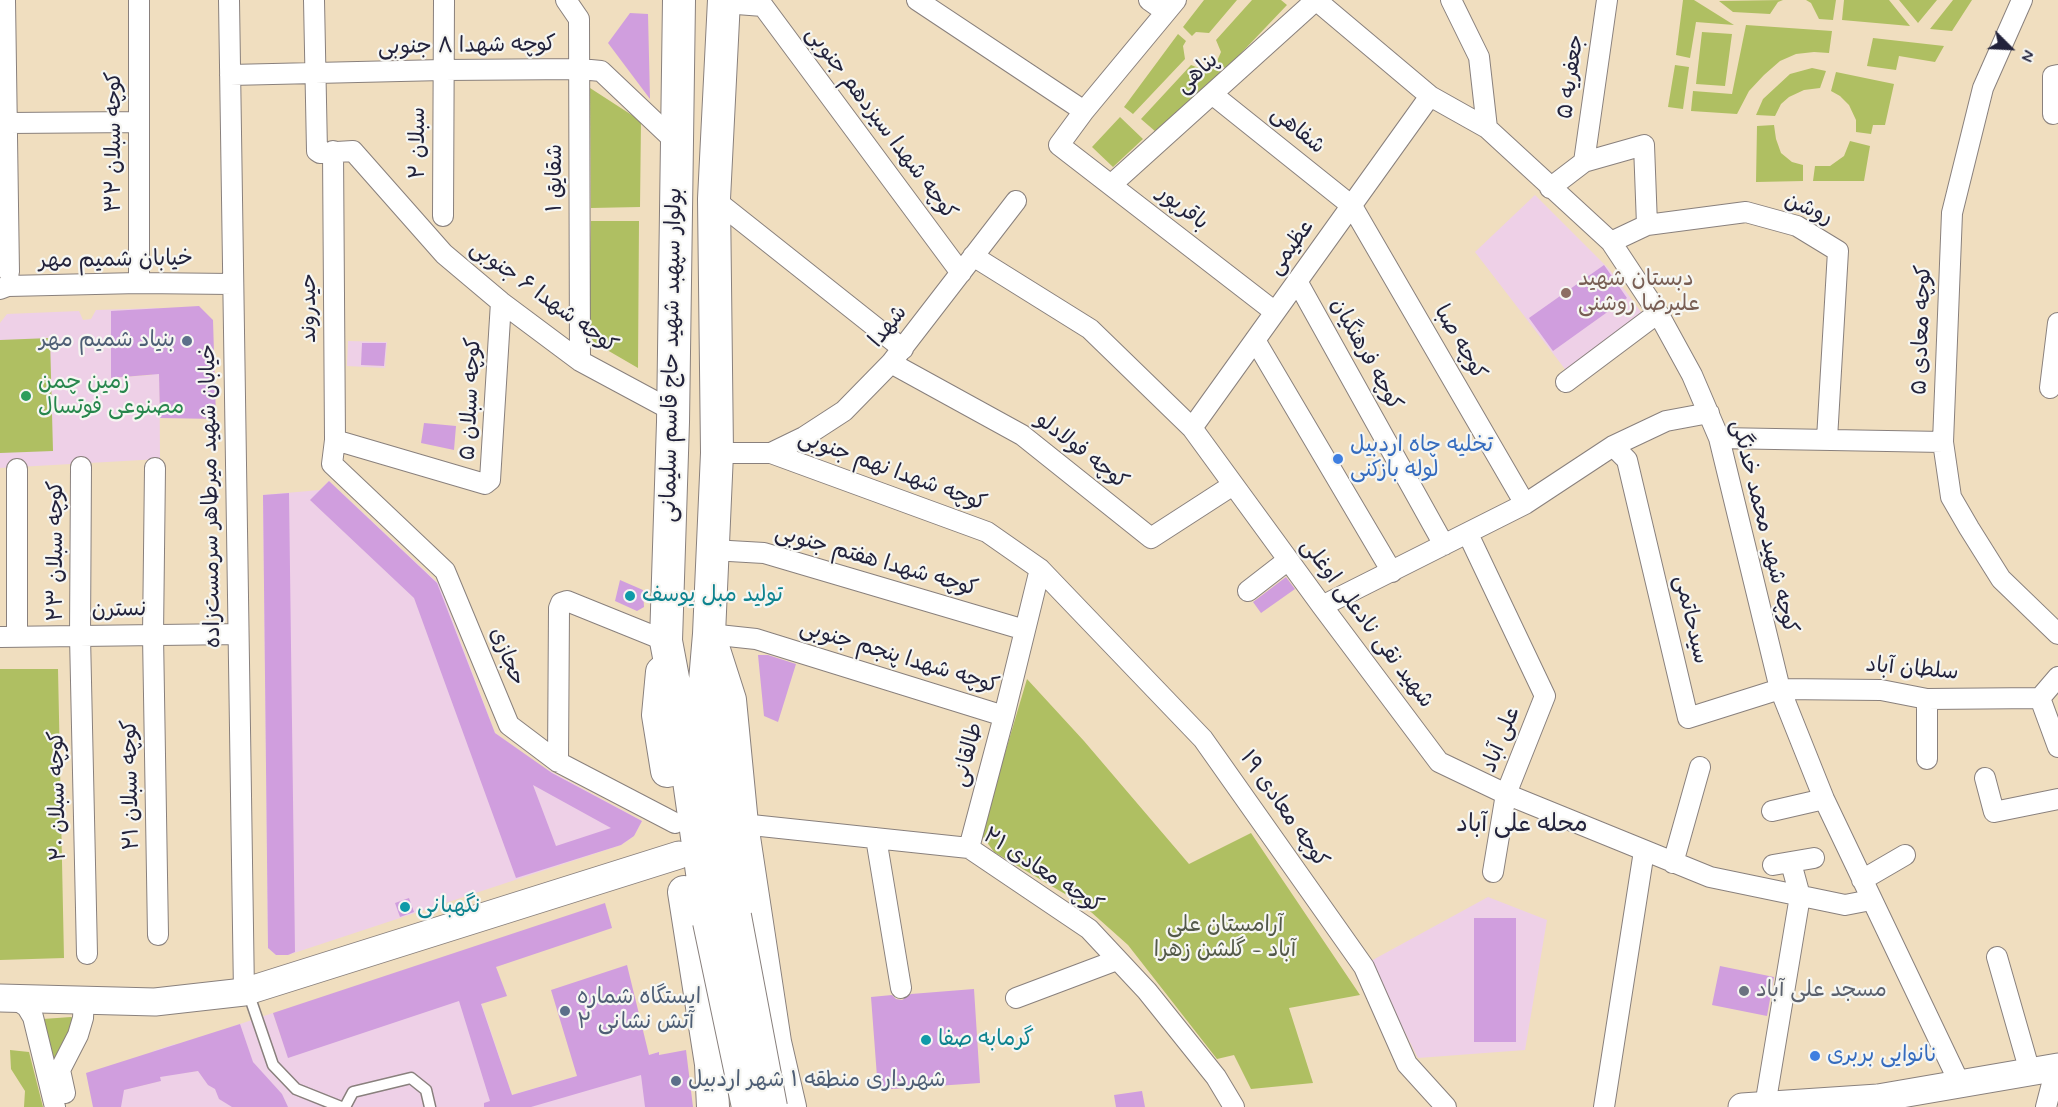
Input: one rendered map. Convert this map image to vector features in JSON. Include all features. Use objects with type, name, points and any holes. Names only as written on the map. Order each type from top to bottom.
[{"type":"main road","name":"بولوار سپهبد شهید حاج قاسم سلیمانی","points":[[679,0],[673,411],[666,641],[691,707]]},
{"type":"main road","name":"بولوار سپهبد شهید حاج قاسم سلیمانی","points":[[691,707],[709,634],[717,453],[714,199],[724,2]]},
{"type":"main road","points":[[709,634],[730,700],[742,824],[775,1042],[790,1107]]},
{"type":"main road","points":[[666,641],[657,715],[711,1064],[713,1107]]},
{"type":"main road","points":[[691,707],[748,1107]]},
{"type":"main road","points":[[722,919],[771,1107]]},
{"type":"main road","points":[[711,1064],[730,1075],[752,1071],[766,1062],[775,1042]]},
{"type":"street","points":[[4,280],[8,123],[5,0]]},
{"type":"street","name":"کوچه سبلان ۳۲","points":[[139,0],[139,283]]},
{"type":"street","name":"خیابان شهید میرطاهر سرمست‌زاده","points":[[230,0],[232,284],[246,992]]},
{"type":"street","name":"حیدروند","points":[[314,0],[315,74],[325,151],[335,440],[332,464]]},
{"type":"street","name":"سبلان ۲","points":[[443,216],[444,0]]},
{"type":"street","name":"شقایق ۱","points":[[566,0],[579,19],[580,361]]},
{"type":"street","points":[[917,0],[1084,111],[1171,6],[1149,0]]},
{"type":"street","name":"کوچه شهید محمد خدنگی","points":[[1316,0],[1430,96],[1487,128],[1611,242],[1658,313],[1692,375],[1719,438],[1780,689],[1824,800],[1960,1084]]},
{"type":"street","name":"پناهی","points":[[1112,184],[1316,0]]},
{"type":"street","points":[[1450,0],[1479,57],[1487,128]]},
{"type":"street","name":"جعفریه ۵","points":[[1584,162],[1607,0]]},
{"type":"street","name":"کوچه معادی ۵","points":[[2022,0],[1983,88],[1952,213],[1943,442],[1951,497],[1969,528],[2001,579],[2058,634]]},
{"type":"street","name":"کوچه شهدا سیزدهم جنوبی","points":[[724,2],[763,6],[961,273]]},
{"type":"street","name":"کوچه شهدا ۸ جنوبی","points":[[230,75],[443,70],[580,69],[601,71],[676,142]]},
{"type":"street","points":[[2053,114],[2053,76],[2058,75]]},
{"type":"street","name":"شفاهی","points":[[1212,94],[1352,206]]},
{"type":"street","name":"عظیمی","points":[[1192,428],[1430,96]]},
{"type":"street","name":"باقرپور","points":[[1084,111],[1059,145],[1275,312]]},
{"type":"street","points":[[8,123],[139,122]]},
{"type":"street","points":[[1550,188],[1584,162],[1644,145],[1647,225]]},
{"type":"street","name":"کوچه شهدا ۶ جنوبی","points":[[325,151],[349,150],[357,154],[444,254],[501,303],[580,361],[673,411]]},
{"type":"street","points":[[714,199],[897,356]]},
{"type":"street","name":"شهدا","points":[[771,453],[804,437],[844,411],[897,356],[1016,201]]},
{"type":"street","name":"کوچه صبا","points":[[1352,206],[1525,504]]},
{"type":"street","name":"روشن","points":[[1611,242],[1647,225],[1746,212],[1797,226],[1838,251],[1827,439]]},
{"type":"street","name":"شهید نقی نادعلی اوغلی","points":[[973,256],[1090,329],[1192,428],[1439,762],[1506,794],[1710,877],[1845,905],[1872,900]]},
{"type":"street","name":"خیابان شمیم مهر","points":[[4,280],[8,286],[139,283],[232,284]]},
{"type":"street","name":"کوچه فرهنگیان","points":[[1297,281],[1444,545]]},
{"type":"street","name":"کوچه سبلان ۵","points":[[335,440],[485,484],[490,480],[501,303]]},
{"type":"street","points":[[1566,382],[1658,313]]},
{"type":"street","points":[[2050,388],[2058,323]]},
{"type":"street","points":[[1255,340],[1392,572]]},
{"type":"street","name":"کوچه فولادلو","points":[[897,356],[1022,435],[1151,538],[1233,485]]},
{"type":"street","points":[[1322,606],[1525,504],[1612,446],[1666,421],[1708,413]]},
{"type":"street","points":[[1719,438],[1943,442]]},
{"type":"street","name":"سیدحاتمی","points":[[1612,446],[1627,459],[1688,718],[1780,689]]},
{"type":"street","name":"کوچه شهدا نهم جنوبی","points":[[717,453],[771,453],[987,532],[1040,569]]},
{"type":"street","name":"حجازی","points":[[332,464],[445,571],[509,725],[558,762],[675,824]]},
{"type":"street","name":"کوچه سبلان ۲۳","points":[[80,636],[81,467]]},
{"type":"street","name":"کوچه سبلان ۲۱","points":[[155,468],[153,635],[159,934]]},
{"type":"street","points":[[8,637],[17,470]]},
{"type":"street","name":"علی آباد","points":[[1468,534],[1545,696],[1506,794],[1492,872]]},
{"type":"street","name":"کوچه شهدا هفتم جنوبی","points":[[712,550],[764,553],[1024,630]]},
{"type":"street","points":[[1248,591],[1288,560]]},
{"type":"street","name":"طالقانی","points":[[969,848],[1040,569]]},
{"type":"street","name":"کوچه معادی ۱۹","points":[[1040,569],[1203,738],[1364,967],[1407,1064],[1446,1107]]},
{"type":"street","points":[[558,762],[559,608],[561,603],[567,601],[666,641]]},
{"type":"street","name":"نسترن","points":[[8,637],[238,634]]},
{"type":"street","name":"کوچه شهدا پنجم جنوبی","points":[[709,634],[756,639],[1004,716]]},
{"type":"street","name":"کوچه سبلان ۲۰","points":[[80,636],[87,954]]},
{"type":"street","points":[[2058,677],[2040,698],[2058,747]]},
{"type":"street","name":"سلطان آباد","points":[[1780,689],[1881,690],[1927,699],[2040,698]]},
{"type":"street","points":[[1927,699],[1927,759]]},
{"type":"street","points":[[1673,862],[1700,767]]},
{"type":"street","points":[[1985,778],[1994,812],[2058,799]]},
{"type":"street","points":[[1772,811],[1824,800]]},
{"type":"street","name":"کوچه معادی ۲۱","points":[[742,824],[969,848],[1089,929],[1147,991],[1216,1077],[1234,1107]]},
{"type":"street","points":[[876,838],[902,988]]},
{"type":"street","points":[[1604,1107],[1644,851]]},
{"type":"street","points":[[7,998],[155,1002],[246,992],[679,855]]},
{"type":"street","points":[[1862,880],[1905,855]]},
{"type":"street","points":[[1814,858],[1782,864],[1800,896],[1753,1106],[1878,1098],[1912,1100],[1960,1084],[2048,1069]]},
{"type":"street","points":[[1998,957],[2048,1069],[2046,1107]]},
{"type":"street","points":[[1016,998],[1117,960]]},
{"type":"street","points":[[7,998],[27,1007],[33,1017],[55,1107]]},
{"type":"street","points":[[68,1107],[60,1070],[78,1035],[83,1018],[84,999]]},
{"type":"lane","points":[[246,992],[273,1065],[296,1089],[343,1107],[353,1092],[411,1078],[426,1090],[430,1107]]},
{"type":"shaded area","name":"دبستان شهید علیرضا روشنی","points":[[1535,195],[1609,269],[1644,316],[1568,373],[1475,252]]},
{"type":"shaded area","points":[[159,308],[160,459],[0,468],[0,323],[7,314],[79,311],[83,320],[91,319],[96,310]],"holes":[[[152,310],[152,375],[111,378],[111,311]]]},
{"type":"shaded area","points":[[348,341],[387,342],[385,368],[347,366]],"holes":[[[363,343],[386,343],[384,366],[362,365]]]},
{"type":"shaded area","points":[[329,481],[439,584],[495,733],[541,766],[642,821],[634,836],[621,845],[288,955],[276,955],[268,948],[263,495],[320,490]]},
{"type":"shaded area","points":[[1488,897],[1547,920],[1525,1050],[1418,1058],[1369,962]]},
{"type":"shaded area","points":[[472,974],[512,1095],[659,1052],[666,1107],[93,1107],[91,1098],[160,1081],[153,1051],[175,1044],[182,1073],[228,1064],[218,1032],[273,1013],[281,1037]]},
{"type":"green space","points":[[1204,0],[1237,0],[1209,33],[1196,32],[1192,36],[1183,27]]},
{"type":"green space","points":[[1252,0],[1281,0],[1287,5],[1226,69],[1217,61],[1221,52],[1216,40]]},
{"type":"green space","points":[[1683,0],[1694,0],[1734,25],[1696,22],[1690,58],[1676,55]]},
{"type":"green space","points":[[1783,0],[1778,2],[1770,14],[1733,12],[1719,1]]},
{"type":"green space","points":[[1806,0],[1836,0],[1833,20],[1819,19],[1811,3]]},
{"type":"green space","points":[[1844,0],[1889,0],[1910,26],[1842,20]]},
{"type":"green space","points":[[1899,0],[1937,0],[1918,23]]},
{"type":"green space","points":[[1953,0],[1972,0],[1952,31],[1930,29]]},
{"type":"green space","points":[[1746,25],[1832,31],[1829,53],[1796,54],[1780,61],[1749,91],[1737,114],[1691,111],[1693,91],[1732,94]]},
{"type":"green space","points":[[1702,32],[1732,34],[1725,86],[1696,84]]},
{"type":"green space","points":[[1178,34],[1186,41],[1183,46],[1185,59],[1133,114],[1124,107]]},
{"type":"green space","points":[[1873,38],[1944,46],[1935,62],[1899,56],[1896,70],[1867,66]]},
{"type":"green space","points":[[1191,65],[1199,68],[1212,65],[1222,73],[1156,132],[1141,119]]},
{"type":"green space","points":[[1675,65],[1689,67],[1683,109],[1668,107]]},
{"type":"green space","points":[[1812,68],[1826,71],[1820,88],[1804,90],[1789,97],[1781,104],[1775,116],[1756,115],[1763,99],[1790,74]]},
{"type":"green space","points":[[1836,72],[1894,84],[1885,125],[1873,125],[1871,134],[1856,132],[1856,120],[1849,105],[1831,91]]},
{"type":"green space","points":[[590,88],[641,121],[640,207],[591,208]]},
{"type":"green space","points":[[1120,117],[1143,139],[1113,167],[1092,147]]},
{"type":"green space","points":[[1774,125],[1781,153],[1792,162],[1803,165],[1803,181],[1756,182],[1757,126]]},
{"type":"green space","points":[[1850,141],[1870,146],[1864,181],[1813,181],[1815,166],[1830,166],[1844,156]]},
{"type":"green space","points":[[591,221],[639,221],[638,368],[595,343],[589,336]]},
{"type":"green space","name":"زمین چمن مصنوعی فوتسال","points":[[50,338],[53,451],[0,453],[0,340]]},
{"type":"green space","points":[[0,669],[58,669],[64,958],[0,960]]},
{"type":"green space","name":"آرامستان علی آباد - گلشن زهرا","points":[[1027,679],[1084,741],[1189,864],[1251,833],[1360,995],[1289,1008],[1313,1083],[1251,1089],[1234,1055],[1217,1059],[1128,945],[1082,904],[994,852],[981,834]]},
{"type":"green space","points":[[71,1017],[75,1019],[53,1069],[43,1019]]},
{"type":"green space","points":[[10,1050],[29,1052],[43,1107],[24,1107],[25,1091],[11,1069]]},
{"type":"building","points":[[630,13],[648,14],[650,99],[608,43]]},
{"type":"building","points":[[1604,265],[1627,298],[1553,351],[1529,318]]},
{"type":"building","points":[[199,306],[213,320],[216,419],[160,418],[159,374],[111,378],[111,311]]},
{"type":"building","points":[[362,343],[386,343],[384,366],[361,365]]},
{"type":"building","points":[[424,423],[456,426],[454,450],[421,443]]},
{"type":"building","points":[[329,481],[437,583],[495,733],[552,773],[642,821],[634,836],[621,845],[516,878],[414,598],[310,500]],"holes":[[[533,785],[611,828],[556,846]]]},
{"type":"building","points":[[289,493],[295,952],[288,955],[276,955],[268,948],[263,495]]},
{"type":"building","points":[[1286,577],[1295,589],[1261,613],[1253,602]]},
{"type":"building","name":"تولید مبل یوسف","points":[[620,580],[643,590],[644,607],[637,611],[615,601]]},
{"type":"building","points":[[758,655],[768,655],[796,664],[778,722],[764,716]]},
{"type":"building","name":"نگهبانی","points":[[409,898],[414,912],[400,917],[395,903]]},
{"type":"building","points":[[605,903],[612,928],[496,967],[507,996],[481,1004],[512,1095],[577,1076],[551,990],[627,965],[649,1055],[686,1050],[693,1107],[645,1107],[641,1075],[531,1107],[484,1107],[484,1103],[490,1101],[459,1001],[288,1058],[273,1013]]},
{"type":"building","points":[[1474,918],[1516,918],[1516,1042],[1474,1042]]},
{"type":"building","name":"مسجد علی آباد","points":[[1720,966],[1774,977],[1767,1016],[1712,1005]]},
{"type":"building","name":"گرمابه صفا","points":[[974,989],[980,1083],[878,1090],[871,997],[892,995],[902,1000],[911,994]]},
{"type":"building","points":[[240,1024],[253,1062],[282,1094],[288,1107],[232,1107],[219,1099],[215,1089],[208,1085],[198,1071],[160,1077],[161,1081],[124,1090],[121,1107],[93,1107],[86,1073]]},
{"type":"building","points":[[1142,1091],[1145,1107],[1116,1107],[1114,1095]]},
{"type":"place","name":"دبستان شهید علیرضا روشنی","points":[[1566,293]]},
{"type":"place","name":"بنیاد شمیم مهر","points":[[187,341]]},
{"type":"place","name":"زمین چمن مصنوعی فوتسال","points":[[26,396]]},
{"type":"place","name":"تخلیه چاه اردبیل لوله بازکنی","points":[[1338,459]]},
{"type":"place","name":"تولید مبل یوسف","points":[[630,596]]},
{"type":"place","name":"نگهبانی","points":[[405,907]]},
{"type":"place","name":"مسجد علی آباد","points":[[1744,991]]},
{"type":"place","name":"ایستگاه شماره ۲ آتش نشانی","points":[[565,1011]]},
{"type":"place","name":"گرمابه صفا","points":[[926,1040]]},
{"type":"place","name":"نانوایی بربری","points":[[1815,1056]]},
{"type":"place","name":"شهرداری منطقه ۱ شهر اردبیل","points":[[676,1081]]},
{"type":"district","name":"محله علی آباد","points":[[1522,826]]}]
